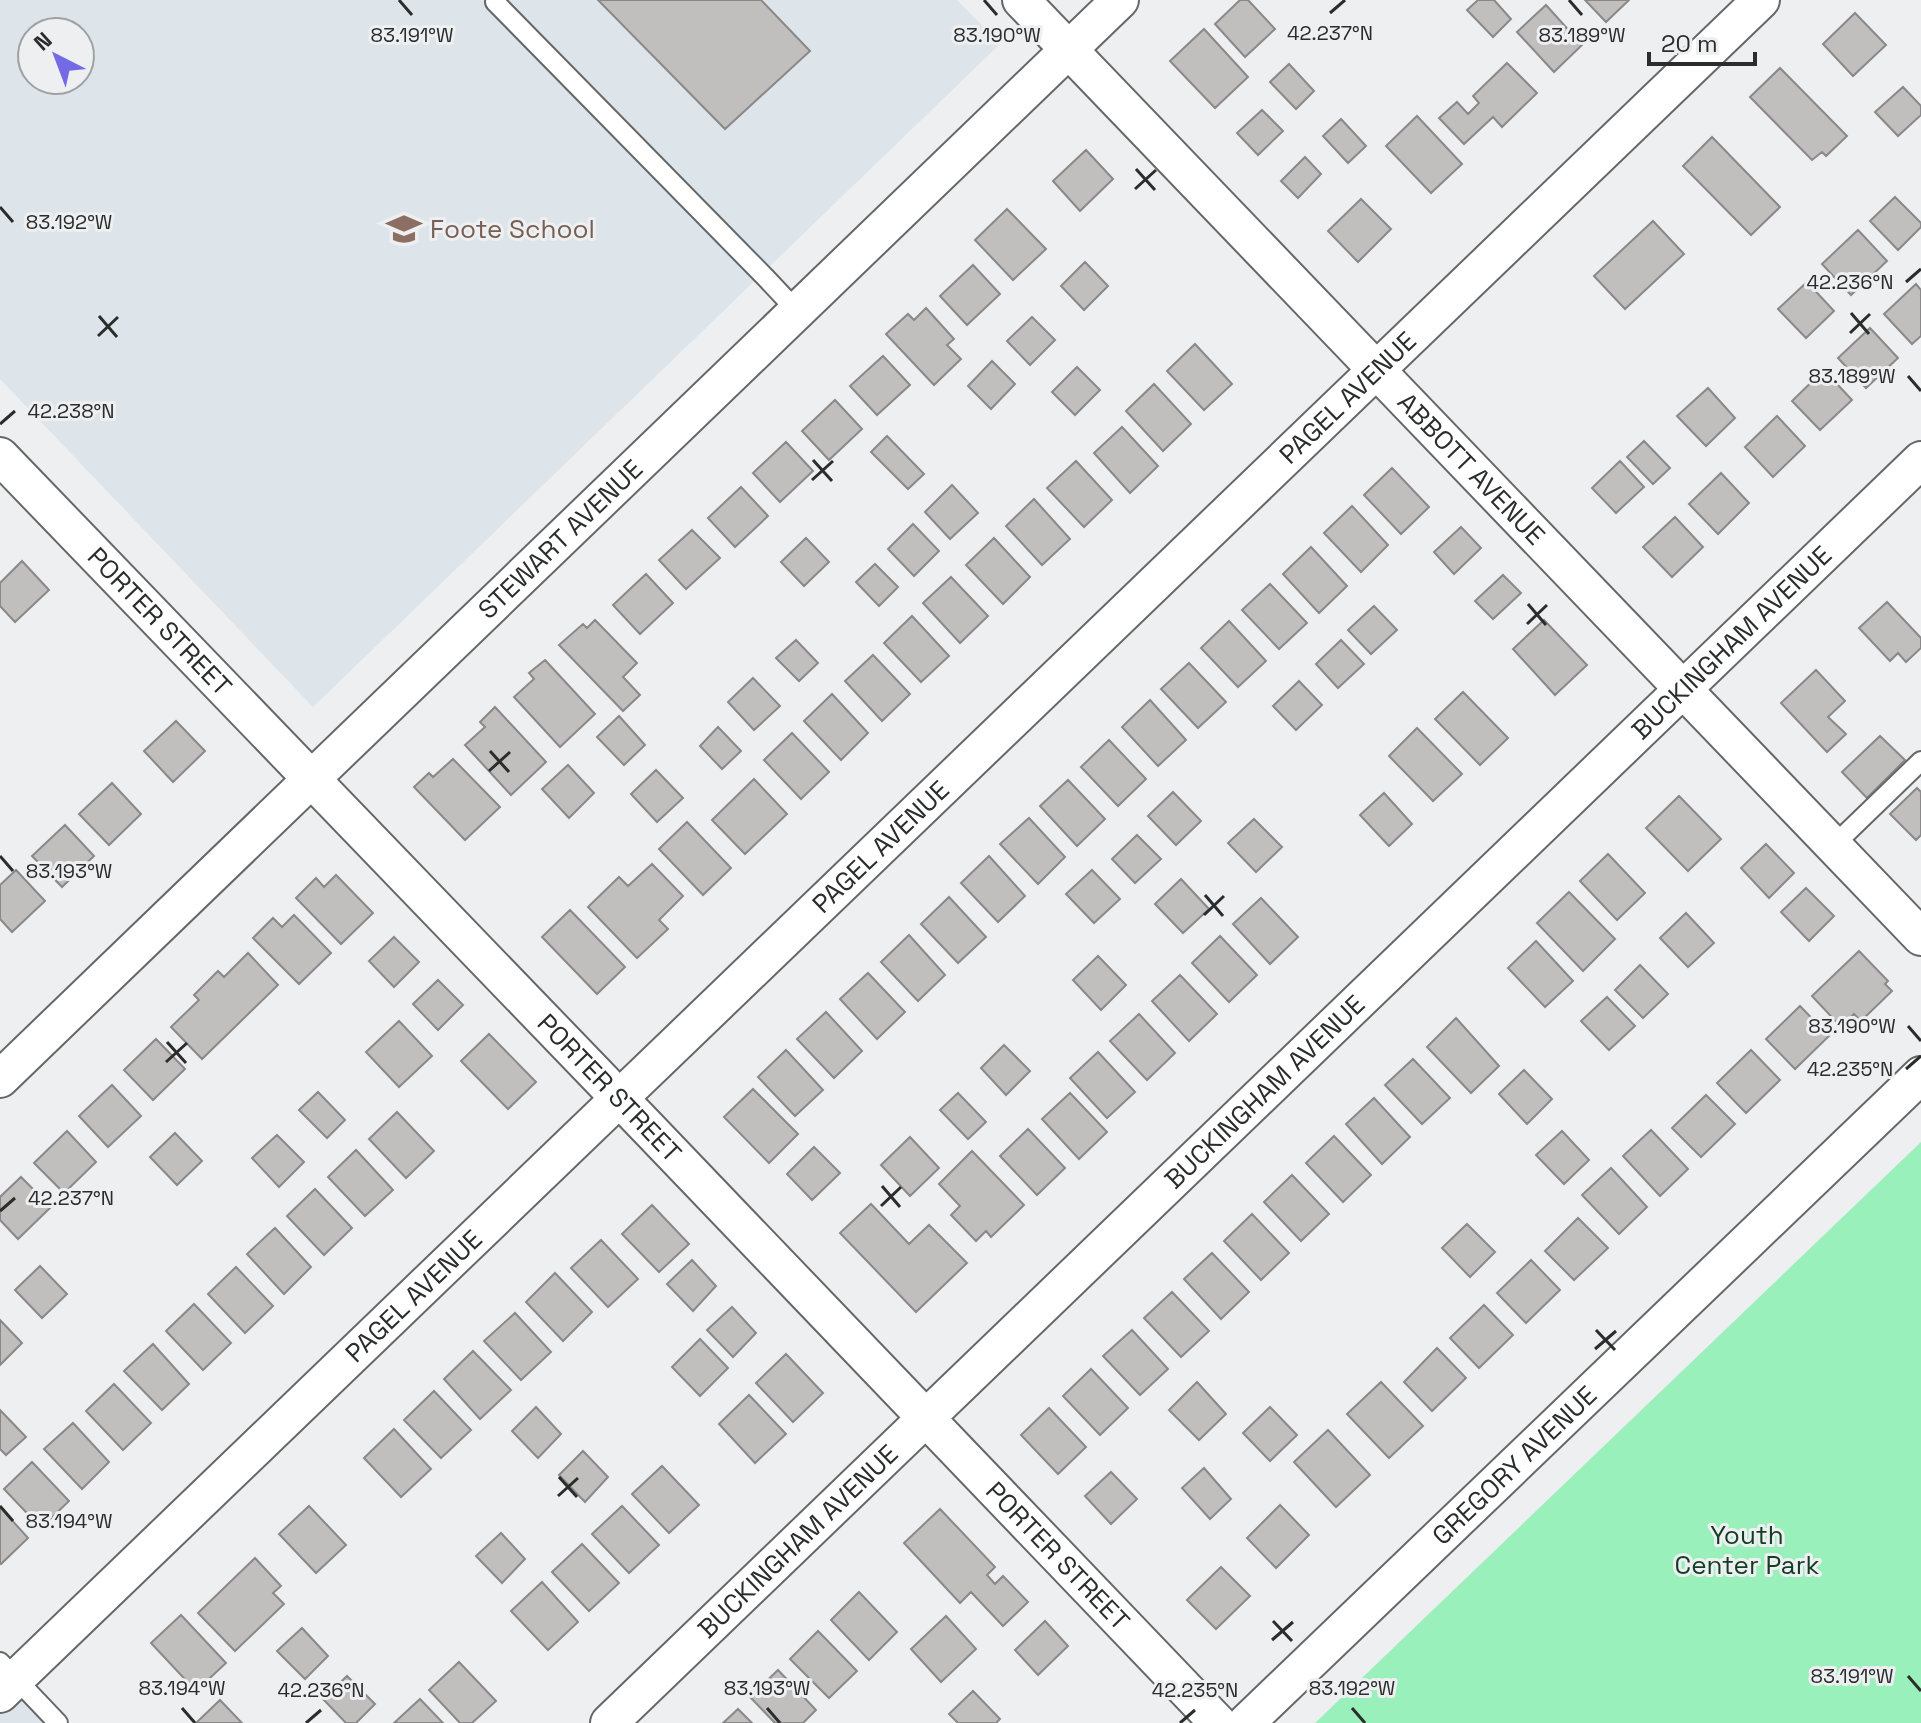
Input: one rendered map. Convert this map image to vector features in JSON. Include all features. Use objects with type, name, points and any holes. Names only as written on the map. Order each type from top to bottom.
[{"type":"street","name":"ABBOTT AVENUE","points":[[1021,0],[1921,937]]},
{"type":"street","name":"STEWART AVENUE","points":[[0,1079],[1120,0]]},
{"type":"street","name":"PAGEL AVENUE","points":[[5,1678],[619,1097],[1761,0]]},
{"type":"street","name":"PORTER STREET","points":[[1,460],[619,1097],[1218,1723]]},
{"type":"street","name":"BUCKINGHAM AVENUE","points":[[609,1723],[1921,460]]},
{"type":"street","name":"GREGORY AVENUE","points":[[1246,1723],[1921,1075]]},
{"type":"lane","points":[[495,2],[797,311]]},
{"type":"lane","points":[[1833,846],[1921,761]]},
{"type":"lane","points":[[5,1678],[58,1723]]},
{"type":"shaded area","name":"Foote School","points":[[0,0],[957,0],[1000,44],[313,707],[0,379]]},
{"type":"shaded area","points":[[0,1662],[58,1723],[0,1723]]},
{"type":"green space","name":"Youth Center Park","points":[[1921,1142],[1921,1723],[1315,1723]]},
{"type":"building","points":[[598,0],[761,0],[810,51],[725,129]]},
{"type":"building","points":[[1240,0],[1248,0],[1275,29],[1245,57],[1215,24]]},
{"type":"building","points":[[1478,0],[1494,0],[1511,19],[1493,37],[1467,10]]},
{"type":"building","points":[[1585,0],[1629,0],[1606,22]]},
{"type":"building","points":[[1546,5],[1582,45],[1554,72],[1517,32]]},
{"type":"building","points":[[1855,13],[1886,45],[1853,76],[1823,44]]},
{"type":"building","points":[[1204,29],[1248,77],[1215,108],[1170,61]]},
{"type":"building","points":[[1507,63],[1537,93],[1502,127],[1493,117],[1464,144],[1439,118],[1457,102],[1468,114],[1479,103],[1473,96]]},
{"type":"building","points":[[1289,64],[1314,91],[1296,109],[1270,82]]},
{"type":"building","points":[[1780,68],[1847,136],[1826,156],[1822,152],[1812,160],[1750,97]]},
{"type":"building","points":[[1903,87],[1921,106],[1921,115],[1898,136],[1875,112]]},
{"type":"building","points":[[1262,110],[1283,131],[1258,155],[1237,133]]},
{"type":"building","points":[[1417,116],[1462,164],[1431,193],[1386,146]]},
{"type":"building","points":[[1341,119],[1366,146],[1348,163],[1323,136]]},
{"type":"building","points":[[1712,137],[1780,207],[1751,235],[1683,166]]},
{"type":"building","points":[[1086,150],[1113,179],[1080,211],[1053,181]]},
{"type":"building","points":[[1305,157],[1321,174],[1298,198],[1281,181]]},
{"type":"building","points":[[1895,197],[1921,223],[1921,227],[1898,250],[1870,221]]},
{"type":"building","points":[[1361,199],[1391,229],[1358,262],[1328,231]]},
{"type":"building","points":[[1007,209],[1046,249],[1013,280],[975,240]]},
{"type":"building","points":[[1653,221],[1684,254],[1625,309],[1594,276]]},
{"type":"building","points":[[1858,230],[1887,261],[1851,295],[1822,264]]},
{"type":"building","points":[[1085,262],[1108,286],[1084,310],[1061,286]]},
{"type":"building","points":[[973,265],[1000,294],[967,325],[940,296]]},
{"type":"building","points":[[1807,282],[1834,311],[1806,338],[1778,309]]},
{"type":"building","points":[[1916,284],[1921,290],[1921,336],[1912,344],[1884,314]]},
{"type":"building","points":[[926,308],[954,339],[947,345],[961,359],[934,385],[886,334],[908,314],[914,320]]},
{"type":"building","points":[[1032,317],[1055,340],[1030,365],[1007,341]]},
{"type":"building","points":[[1870,328],[1898,358],[1866,388],[1838,358]]},
{"type":"building","points":[[1195,344],[1232,384],[1204,410],[1167,371]]},
{"type":"building","points":[[883,356],[910,385],[877,415],[850,386]]},
{"type":"building","points":[[992,361],[1015,384],[991,409],[968,386]]},
{"type":"building","points":[[1077,367],[1100,390],[1075,415],[1052,392]]},
{"type":"building","points":[[1824,370],[1852,400],[1820,430],[1792,401]]},
{"type":"building","points":[[1154,384],[1191,424],[1163,451],[1126,411]]},
{"type":"building","points":[[1708,388],[1735,418],[1706,446],[1677,416]]},
{"type":"building","points":[[835,400],[862,429],[829,460],[802,431]]},
{"type":"building","points":[[1777,416],[1805,446],[1773,477],[1745,447]]},
{"type":"building","points":[[1122,427],[1158,466],[1130,493],[1094,453]]},
{"type":"building","points":[[887,436],[924,474],[908,489],[871,452]]},
{"type":"building","points":[[1644,441],[1670,468],[1653,484],[1627,457]]},
{"type":"building","points":[[786,442],[813,471],[780,502],[753,473]]},
{"type":"building","points":[[1076,461],[1112,500],[1084,527],[1047,488]]},
{"type":"building","points":[[1620,461],[1644,487],[1616,513],[1592,488]]},
{"type":"building","points":[[1392,468],[1429,507],[1401,534],[1364,495]]},
{"type":"building","points":[[1721,473],[1749,503],[1718,534],[1689,504]]},
{"type":"building","points":[[952,485],[978,513],[950,539],[925,512]]},
{"type":"building","points":[[741,487],[768,516],[735,547],[708,518]]},
{"type":"building","points":[[1034,499],[1070,539],[1042,565],[1006,526]]},
{"type":"building","points":[[1352,506],[1388,545],[1361,572],[1324,533]]},
{"type":"building","points":[[1675,517],[1703,547],[1672,577],[1643,547]]},
{"type":"building","points":[[913,524],[939,551],[914,576],[888,549]]},
{"type":"building","points":[[1461,527],[1481,548],[1454,574],[1434,552]]},
{"type":"building","points":[[692,530],[720,558],[686,589],[659,560]]},
{"type":"building","points":[[806,538],[829,562],[804,586],[781,562]]},
{"type":"building","points":[[994,538],[1030,577],[1003,604],[966,565]]},
{"type":"building","points":[[1311,547],[1347,586],[1319,613],[1283,574]]},
{"type":"building","points":[[22,561],[49,590],[15,622],[0,606],[0,583]]},
{"type":"building","points":[[875,564],[898,587],[879,606],[856,582]]},
{"type":"building","points":[[646,574],[673,603],[640,634],[613,605]]},
{"type":"building","points":[[1503,575],[1521,593],[1493,619],[1475,601]]},
{"type":"building","points":[[951,577],[988,616],[960,643],[923,603]]},
{"type":"building","points":[[1270,584],[1307,623],[1279,649],[1242,610]]},
{"type":"building","points":[[1887,602],[1921,638],[1921,648],[1906,662],[1898,653],[1890,661],[1859,628]]},
{"type":"building","points":[[1374,606],[1397,630],[1371,654],[1348,630]]},
{"type":"building","points":[[912,616],[949,656],[921,682],[884,643]]},
{"type":"building","points":[[595,620],[637,663],[623,677],[640,695],[623,711],[559,645],[583,624],[587,628]]},
{"type":"building","points":[[1544,620],[1587,665],[1555,695],[1513,649]]},
{"type":"building","points":[[1229,621],[1266,661],[1238,687],[1201,648]]},
{"type":"building","points":[[796,640],[818,663],[799,681],[776,658]]},
{"type":"building","points":[[1341,640],[1364,664],[1338,688],[1316,664]]},
{"type":"building","points":[[873,655],[910,694],[882,721],[845,681]]},
{"type":"building","points":[[545,660],[595,714],[560,747],[514,697],[534,679],[529,673]]},
{"type":"building","points":[[1189,663],[1226,702],[1198,728],[1161,689]]},
{"type":"building","points":[[1816,670],[1845,701],[1828,717],[1846,734],[1827,752],[1781,703]]},
{"type":"building","points":[[753,678],[780,706],[754,730],[728,702]]},
{"type":"building","points":[[1299,681],[1322,705],[1296,730],[1273,706]]},
{"type":"building","points":[[1463,692],[1508,738],[1480,765],[1435,719]]},
{"type":"building","points":[[832,694],[868,733],[841,760],[804,721]]},
{"type":"building","points":[[1150,700],[1186,740],[1158,766],[1122,727]]},
{"type":"building","points":[[495,707],[546,762],[511,795],[465,745],[485,727],[480,722]]},
{"type":"building","points":[[619,716],[645,745],[624,765],[597,737]]},
{"type":"building","points":[[176,721],[205,751],[173,782],[144,751]]},
{"type":"building","points":[[718,727],[741,751],[722,769],[700,746]]},
{"type":"building","points":[[1417,728],[1462,774],[1433,801],[1389,756]]},
{"type":"building","points":[[792,733],[829,772],[801,799],[764,760]]},
{"type":"building","points":[[1880,736],[1905,760],[1867,798],[1842,772]]},
{"type":"building","points":[[1109,740],[1146,779],[1118,806],[1081,767]]},
{"type":"building","points":[[453,759],[500,807],[465,840],[414,787],[429,773],[433,777]]},
{"type":"building","points":[[568,765],[594,793],[569,818],[542,789]]},
{"type":"building","points":[[656,770],[683,798],[657,822],[631,794]]},
{"type":"building","points":[[754,779],[787,814],[745,854],[712,820]]},
{"type":"building","points":[[1068,780],[1105,819],[1077,846],[1040,806]]},
{"type":"building","points":[[112,783],[141,814],[109,845],[79,814]]},
{"type":"building","points":[[1917,788],[1921,792],[1921,835],[1916,840],[1890,814]]},
{"type":"building","points":[[1173,792],[1201,821],[1176,845],[1148,816]]},
{"type":"building","points":[[1384,793],[1412,824],[1389,846],[1360,815]]},
{"type":"building","points":[[1679,796],[1721,839],[1688,871],[1646,828]]},
{"type":"building","points":[[1029,818],[1065,857],[1038,884],[1000,844]]},
{"type":"building","points":[[1254,819],[1282,847],[1256,872],[1228,843]]},
{"type":"building","points":[[687,822],[731,868],[703,895],[659,849]]},
{"type":"building","points":[[65,825],[94,856],[62,887],[32,856]]},
{"type":"building","points":[[1137,835],[1161,859],[1135,883],[1112,859]]},
{"type":"building","points":[[1766,844],[1794,873],[1769,898],[1741,868]]},
{"type":"building","points":[[1608,854],[1645,893],[1617,920],[1580,881]]},
{"type":"building","points":[[989,856],[1025,896],[998,922],[961,883]]},
{"type":"building","points":[[652,864],[683,896],[659,920],[668,929],[637,958],[588,907],[619,877],[628,886]]},
{"type":"building","points":[[16,870],[45,901],[12,932],[0,919],[0,885]]},
{"type":"building","points":[[1092,870],[1120,899],[1094,923],[1066,894]]},
{"type":"building","points":[[336,875],[373,913],[341,944],[296,898],[316,878],[324,887]]},
{"type":"building","points":[[1181,879],[1209,909],[1183,933],[1155,904]]},
{"type":"building","points":[[1806,888],[1834,916],[1809,941],[1781,912]]},
{"type":"building","points":[[1569,892],[1615,939],[1583,971],[1537,923]]},
{"type":"building","points":[[949,897],[986,937],[958,963],[921,924]]},
{"type":"building","points":[[1261,898],[1298,937],[1270,964],[1233,924]]},
{"type":"building","points":[[570,910],[625,967],[597,994],[542,937]]},
{"type":"building","points":[[1686,913],[1714,943],[1688,967],[1660,938]]},
{"type":"building","points":[[294,915],[331,953],[299,984],[253,938],[273,918],[282,927]]},
{"type":"building","points":[[909,935],[945,975],[918,1001],[881,962]]},
{"type":"building","points":[[1220,936],[1257,975],[1229,1002],[1192,963]]},
{"type":"building","points":[[394,937],[419,962],[394,987],[369,961]]},
{"type":"building","points":[[1536,941],[1573,981],[1545,1007],[1508,968]]},
{"type":"building","points":[[1859,951],[1888,981],[1885,984],[1892,991],[1861,1021],[1854,1014],[1841,1027],[1812,996]]},
{"type":"building","points":[[248,953],[278,985],[202,1059],[171,1027],[199,1000],[194,995],[218,971],[224,977]]},
{"type":"building","points":[[1098,956],[1126,985],[1101,1010],[1073,980]]},
{"type":"building","points":[[1640,965],[1668,994],[1643,1018],[1615,990]]},
{"type":"building","points":[[868,973],[905,1012],[877,1039],[840,999]]},
{"type":"building","points":[[1180,975],[1217,1014],[1189,1041],[1152,1001]]},
{"type":"building","points":[[438,980],[463,1005],[438,1030],[413,1004]]},
{"type":"building","points":[[1607,997],[1635,1026],[1609,1050],[1581,1021]]},
{"type":"building","points":[[1800,1006],[1829,1036],[1795,1069],[1766,1039]]},
{"type":"building","points":[[826,1012],[862,1051],[834,1078],[797,1039]]},
{"type":"building","points":[[1139,1014],[1175,1053],[1147,1080],[1110,1041]]},
{"type":"building","points":[[1456,1018],[1499,1066],[1471,1093],[1427,1047]]},
{"type":"building","points":[[399,1021],[432,1056],[399,1087],[366,1052]]},
{"type":"building","points":[[489,1034],[536,1082],[508,1109],[461,1061]]},
{"type":"building","points":[[156,1039],[185,1069],[153,1100],[124,1070]]},
{"type":"building","points":[[1004,1045],[1030,1071],[1006,1095],[981,1068]]},
{"type":"building","points":[[786,1050],[823,1090],[795,1116],[758,1077]]},
{"type":"building","points":[[1751,1050],[1780,1080],[1746,1113],[1717,1083]]},
{"type":"building","points":[[1098,1052],[1135,1092],[1107,1118],[1070,1078]]},
{"type":"building","points":[[1413,1059],[1450,1098],[1422,1124],[1385,1085]]},
{"type":"building","points":[[1524,1070],[1552,1099],[1527,1124],[1499,1094]]},
{"type":"building","points":[[112,1085],[141,1116],[108,1147],[79,1116]]},
{"type":"building","points":[[753,1089],[798,1134],[769,1163],[724,1117]]},
{"type":"building","points":[[318,1092],[345,1120],[327,1138],[299,1110]]},
{"type":"building","points":[[958,1093],[986,1122],[968,1139],[940,1110]]},
{"type":"building","points":[[1070,1093],[1107,1132],[1079,1159],[1042,1119]]},
{"type":"building","points":[[1706,1095],[1735,1124],[1701,1157],[1672,1128]]},
{"type":"building","points":[[1374,1098],[1410,1137],[1382,1164],[1346,1124]]},
{"type":"building","points":[[397,1112],[434,1151],[406,1178],[369,1139]]},
{"type":"building","points":[[1028,1129],[1065,1168],[1037,1195],[1000,1156]]},
{"type":"building","points":[[1651,1130],[1688,1169],[1660,1196],[1623,1156]]},
{"type":"building","points":[[67,1131],[96,1162],[64,1193],[34,1163]]},
{"type":"building","points":[[1562,1131],[1589,1160],[1564,1184],[1536,1155]]},
{"type":"building","points":[[175,1133],[202,1161],[177,1185],[150,1157]]},
{"type":"building","points":[[277,1135],[304,1162],[279,1187],[252,1158]]},
{"type":"building","points":[[1334,1136],[1371,1175],[1343,1202],[1306,1163]]},
{"type":"building","points":[[910,1137],[939,1168],[910,1196],[881,1165]]},
{"type":"building","points":[[814,1147],[840,1173],[812,1200],[787,1174]]},
{"type":"building","points":[[356,1150],[393,1190],[365,1216],[328,1177]]},
{"type":"building","points":[[972,1151],[1024,1205],[991,1237],[986,1231],[976,1241],[951,1215],[960,1206],[939,1184]]},
{"type":"building","points":[[1611,1168],[1647,1207],[1619,1234],[1582,1195]]},
{"type":"building","points":[[1292,1175],[1329,1214],[1301,1241],[1264,1202]]},
{"type":"building","points":[[21,1177],[51,1207],[18,1239],[0,1220],[0,1197]]},
{"type":"building","points":[[315,1189],[352,1228],[324,1255],[287,1216]]},
{"type":"building","points":[[871,1204],[909,1244],[929,1225],[967,1263],[916,1312],[840,1233]]},
{"type":"building","points":[[652,1205],[689,1244],[659,1272],[622,1234]]},
{"type":"building","points":[[1252,1214],[1289,1253],[1261,1280],[1224,1241]]},
{"type":"building","points":[[1578,1218],[1608,1248],[1574,1280],[1545,1251]]},
{"type":"building","points":[[1467,1224],[1495,1252],[1470,1277],[1442,1248]]},
{"type":"building","points":[[275,1228],[311,1267],[284,1294],[247,1254]]},
{"type":"building","points":[[601,1240],[638,1279],[608,1307],[571,1268]]},
{"type":"building","points":[[1212,1253],[1249,1292],[1221,1319],[1184,1279]]},
{"type":"building","points":[[692,1260],[716,1286],[693,1311],[667,1284]]},
{"type":"building","points":[[1531,1260],[1560,1290],[1526,1323],[1497,1293]]},
{"type":"building","points":[[40,1266],[67,1294],[42,1318],[15,1290]]},
{"type":"building","points":[[236,1267],[273,1306],[245,1333],[208,1294]]},
{"type":"building","points":[[555,1273],[592,1312],[563,1341],[526,1302]]},
{"type":"building","points":[[1172,1292],[1209,1331],[1181,1357],[1144,1318]]},
{"type":"building","points":[[194,1304],[231,1343],[203,1370],[166,1331]]},
{"type":"building","points":[[1484,1305],[1513,1335],[1479,1368],[1450,1338]]},
{"type":"building","points":[[732,1307],[756,1333],[733,1357],[707,1330]]},
{"type":"building","points":[[515,1313],[551,1352],[521,1380],[484,1341]]},
{"type":"building","points":[[0,1320],[22,1343],[0,1365]]},
{"type":"building","points":[[1132,1330],[1168,1369],[1140,1395],[1103,1356]]},
{"type":"building","points":[[700,1339],[728,1368],[700,1396],[672,1367]]},
{"type":"building","points":[[153,1344],[189,1384],[162,1410],[124,1371]]},
{"type":"building","points":[[1437,1348],[1466,1378],[1432,1411],[1404,1382]]},
{"type":"building","points":[[473,1351],[511,1390],[480,1419],[444,1379]]},
{"type":"building","points":[[786,1354],[823,1393],[793,1422],[756,1383]]},
{"type":"building","points":[[1091,1369],[1128,1408],[1100,1435],[1063,1396]]},
{"type":"building","points":[[1197,1382],[1226,1414],[1199,1440],[1169,1410]]},
{"type":"building","points":[[1381,1382],[1423,1426],[1389,1458],[1347,1414]]},
{"type":"building","points":[[114,1384],[151,1423],[123,1450],[86,1411]]},
{"type":"building","points":[[434,1391],[471,1430],[441,1458],[404,1420]]},
{"type":"building","points":[[749,1395],[786,1434],[755,1463],[719,1424]]},
{"type":"building","points":[[536,1407],[561,1434],[538,1458],[512,1431]]},
{"type":"building","points":[[1270,1407],[1297,1435],[1270,1461],[1243,1433]]},
{"type":"building","points":[[1049,1408],[1086,1447],[1058,1474],[1021,1435]]},
{"type":"building","points":[[0,1410],[26,1437],[6,1455],[0,1449]]},
{"type":"building","points":[[73,1423],[109,1462],[82,1489],[44,1449]]},
{"type":"building","points":[[394,1429],[431,1469],[401,1497],[364,1458]]},
{"type":"building","points":[[1328,1430],[1370,1475],[1336,1507],[1294,1462]]},
{"type":"building","points":[[583,1451],[608,1477],[585,1502],[559,1475]]},
{"type":"building","points":[[32,1462],[69,1501],[41,1528],[4,1489]]},
{"type":"building","points":[[662,1466],[699,1505],[669,1533],[632,1494]]},
{"type":"building","points":[[1204,1468],[1231,1499],[1210,1519],[1182,1488]]},
{"type":"building","points":[[1111,1472],[1137,1499],[1111,1524],[1085,1496]]},
{"type":"building","points":[[1280,1505],[1309,1535],[1276,1568],[1247,1538]]},
{"type":"building","points":[[309,1506],[346,1545],[316,1573],[279,1534]]},
{"type":"building","points":[[622,1506],[659,1545],[629,1573],[592,1534]]},
{"type":"building","points":[[0,1507],[28,1538],[1,1564],[0,1563]]},
{"type":"building","points":[[940,1509],[995,1567],[987,1575],[995,1584],[1003,1576],[1028,1602],[1003,1626],[971,1592],[960,1603],[904,1543]]},
{"type":"building","points":[[501,1533],[525,1559],[502,1583],[476,1556]]},
{"type":"building","points":[[582,1544],[619,1583],[589,1611],[552,1572]]},
{"type":"building","points":[[255,1558],[281,1586],[273,1593],[284,1604],[235,1651],[198,1613]]},
{"type":"building","points":[[1221,1567],[1250,1596],[1216,1629],[1187,1600]]},
{"type":"building","points":[[542,1582],[578,1622],[548,1650],[511,1611]]},
{"type":"building","points":[[859,1592],[897,1632],[869,1660],[831,1620]]},
{"type":"building","points":[[181,1615],[226,1663],[196,1691],[151,1643]]},
{"type":"building","points":[[946,1616],[976,1649],[941,1682],[911,1649]]},
{"type":"building","points":[[1045,1621],[1068,1646],[1038,1675],[1015,1650]]},
{"type":"building","points":[[302,1628],[328,1656],[305,1679],[277,1651]]},
{"type":"building","points":[[818,1631],[857,1671],[829,1698],[790,1659]]},
{"type":"building","points":[[459,1662],[496,1701],[472,1723],[460,1723],[429,1690]]},
{"type":"building","points":[[778,1670],[816,1710],[803,1723],[775,1723],[750,1697]]},
{"type":"building","points":[[347,1676],[375,1704],[356,1723],[346,1723],[323,1699]]},
{"type":"building","points":[[973,1691],[1000,1719],[996,1723],[958,1723],[949,1714]]},
{"type":"building","points":[[420,1699],[443,1723],[394,1723]]},
{"type":"building","points":[[220,1700],[242,1723],[196,1723]]},
{"type":"building","points":[[738,1709],[752,1723],[723,1723]]},
{"type":"place","name":"Foote School","points":[[404,229]]}]
